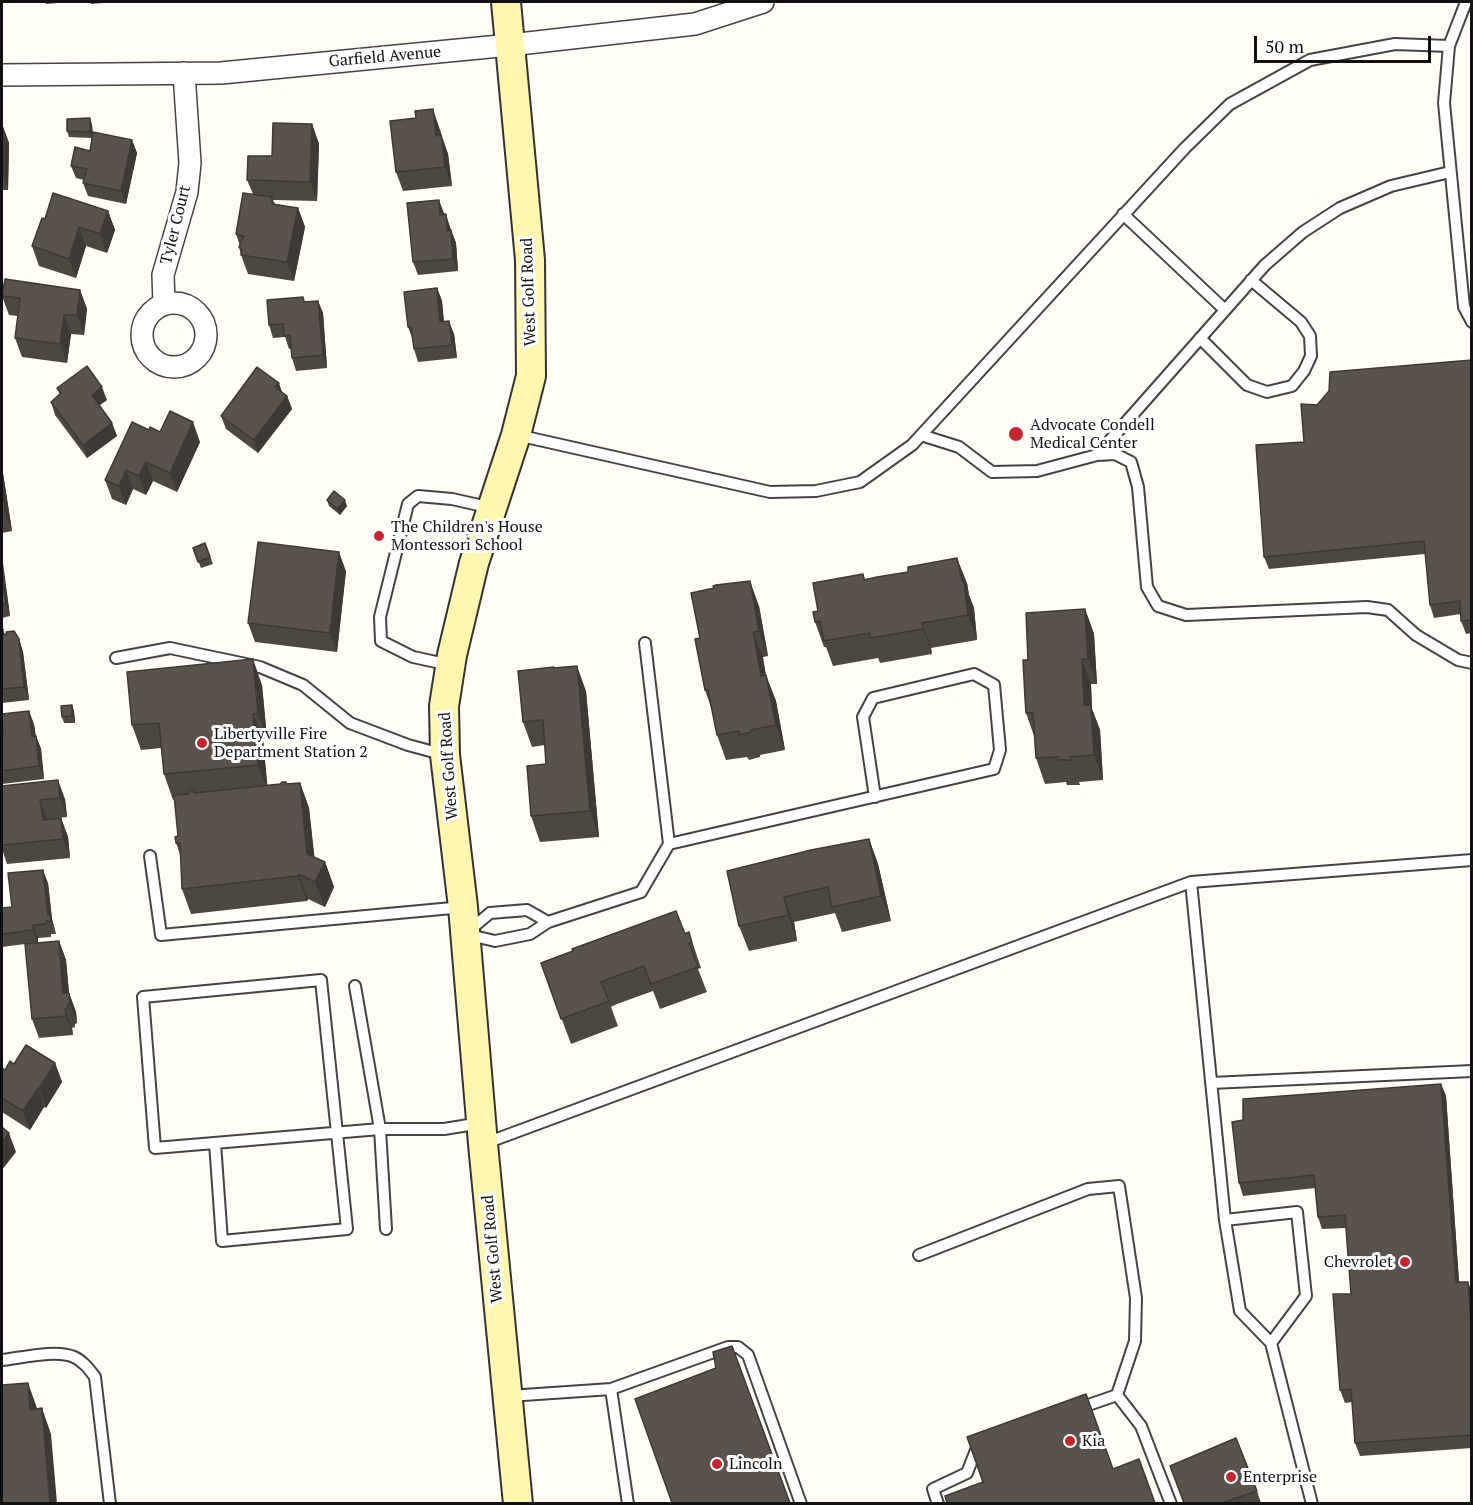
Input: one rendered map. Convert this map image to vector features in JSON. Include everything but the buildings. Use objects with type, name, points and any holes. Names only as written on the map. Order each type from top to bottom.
[{"type":"street","name":"West Golf Road","points":[[506,2],[530,260],[531,376],[516,435],[474,563],[444,706],[445,755],[464,921],[518,1503]]},
{"type":"street","name":"Garfield Avenue","points":[[2,75],[221,73],[510,45],[695,24],[763,2]]},
{"type":"street","name":"Tyler Court","points":[[164,304],[163,276],[187,192],[190,163],[184,73]]},
{"type":"lane","points":[[1466,2],[1449,46],[1443,95],[1464,307],[1472,322]]},
{"type":"lane","points":[[516,435],[770,492],[816,491],[860,482],[912,446],[1185,148],[1230,104],[1310,60],[1395,44],[1449,46]]},
{"type":"lane","points":[[1097,455],[1251,280],[1303,232],[1340,208],[1391,186],[1450,172]]},
{"type":"lane","points":[[1124,214],[1225,310]]},
{"type":"lane","points":[[1200,338],[1247,385],[1267,392],[1292,386],[1304,371],[1311,356],[1310,336],[1301,322],[1251,280]]},
{"type":"lane","points":[[921,435],[959,447],[992,472],[1037,471],[1097,455],[1114,454],[1131,462],[1138,488],[1147,586],[1158,606],[1186,615],[1367,607],[1388,610],[1416,635],[1458,660],[1472,663]]},
{"type":"lane","points":[[451,665],[413,657],[381,641],[380,617],[408,504],[418,496],[452,499],[492,508]]},
{"type":"lane","points":[[464,921],[495,941],[530,934],[548,922],[641,892],[669,844],[645,643]]},
{"type":"lane","points":[[116,658],[170,648],[260,667],[303,685],[350,723],[408,745],[445,755]]},
{"type":"lane","points":[[669,844],[994,770],[1000,750],[994,685],[974,674],[873,698],[863,717],[875,797]]},
{"type":"lane","points":[[150,856],[161,935],[464,921],[490,913],[527,910],[548,922]]},
{"type":"lane","points":[[215,1143],[222,1241],[347,1229],[338,1133],[321,980],[142,997],[155,1148],[215,1143],[338,1133],[380,1129],[444,1129],[482,1134],[1191,882],[1472,860]]},
{"type":"lane","points":[[1191,882],[1225,1220],[1240,1311],[1271,1343],[1312,1503]]},
{"type":"lane","points":[[355,986],[380,1129],[386,1229]]},
{"type":"lane","points":[[1211,1083],[1472,1071]]},
{"type":"lane","points":[[919,1255],[1088,1188],[1119,1186],[1136,1298],[1135,1341],[1117,1395]]},
{"type":"lane","points":[[1225,1220],[1297,1212],[1306,1296],[1271,1343]]},
{"type":"lane","points":[[507,1396],[611,1389],[728,1347],[738,1347],[748,1355],[801,1503]]},
{"type":"lane","points":[[2,1360],[61,1353],[84,1364],[95,1377],[110,1503]]},
{"type":"lane","points":[[611,1389],[628,1503]]},
{"type":"lane","points":[[1064,1414],[1117,1395]]},
{"type":"lane","points":[[1117,1395],[1141,1426],[1171,1503]]},
{"type":"lane","points":[[938,1503],[933,1489],[967,1473],[979,1444],[990,1440]]},
{"type":"place","name":"Advocate Condell Medical Center","points":[[1016,434]]},
{"type":"place","name":"The Children's House Montessori School","points":[[379,536]]},
{"type":"place","name":"Libertyville Fire Department Station 2","points":[[202,743]]},
{"type":"place","name":"Chevrolet","points":[[1405,1262]]},
{"type":"place","name":"Kia","points":[[1070,1441]]},
{"type":"place","name":"Lincoln","points":[[717,1464]]},
{"type":"place","name":"Enterprise","points":[[1231,1477]]}]
